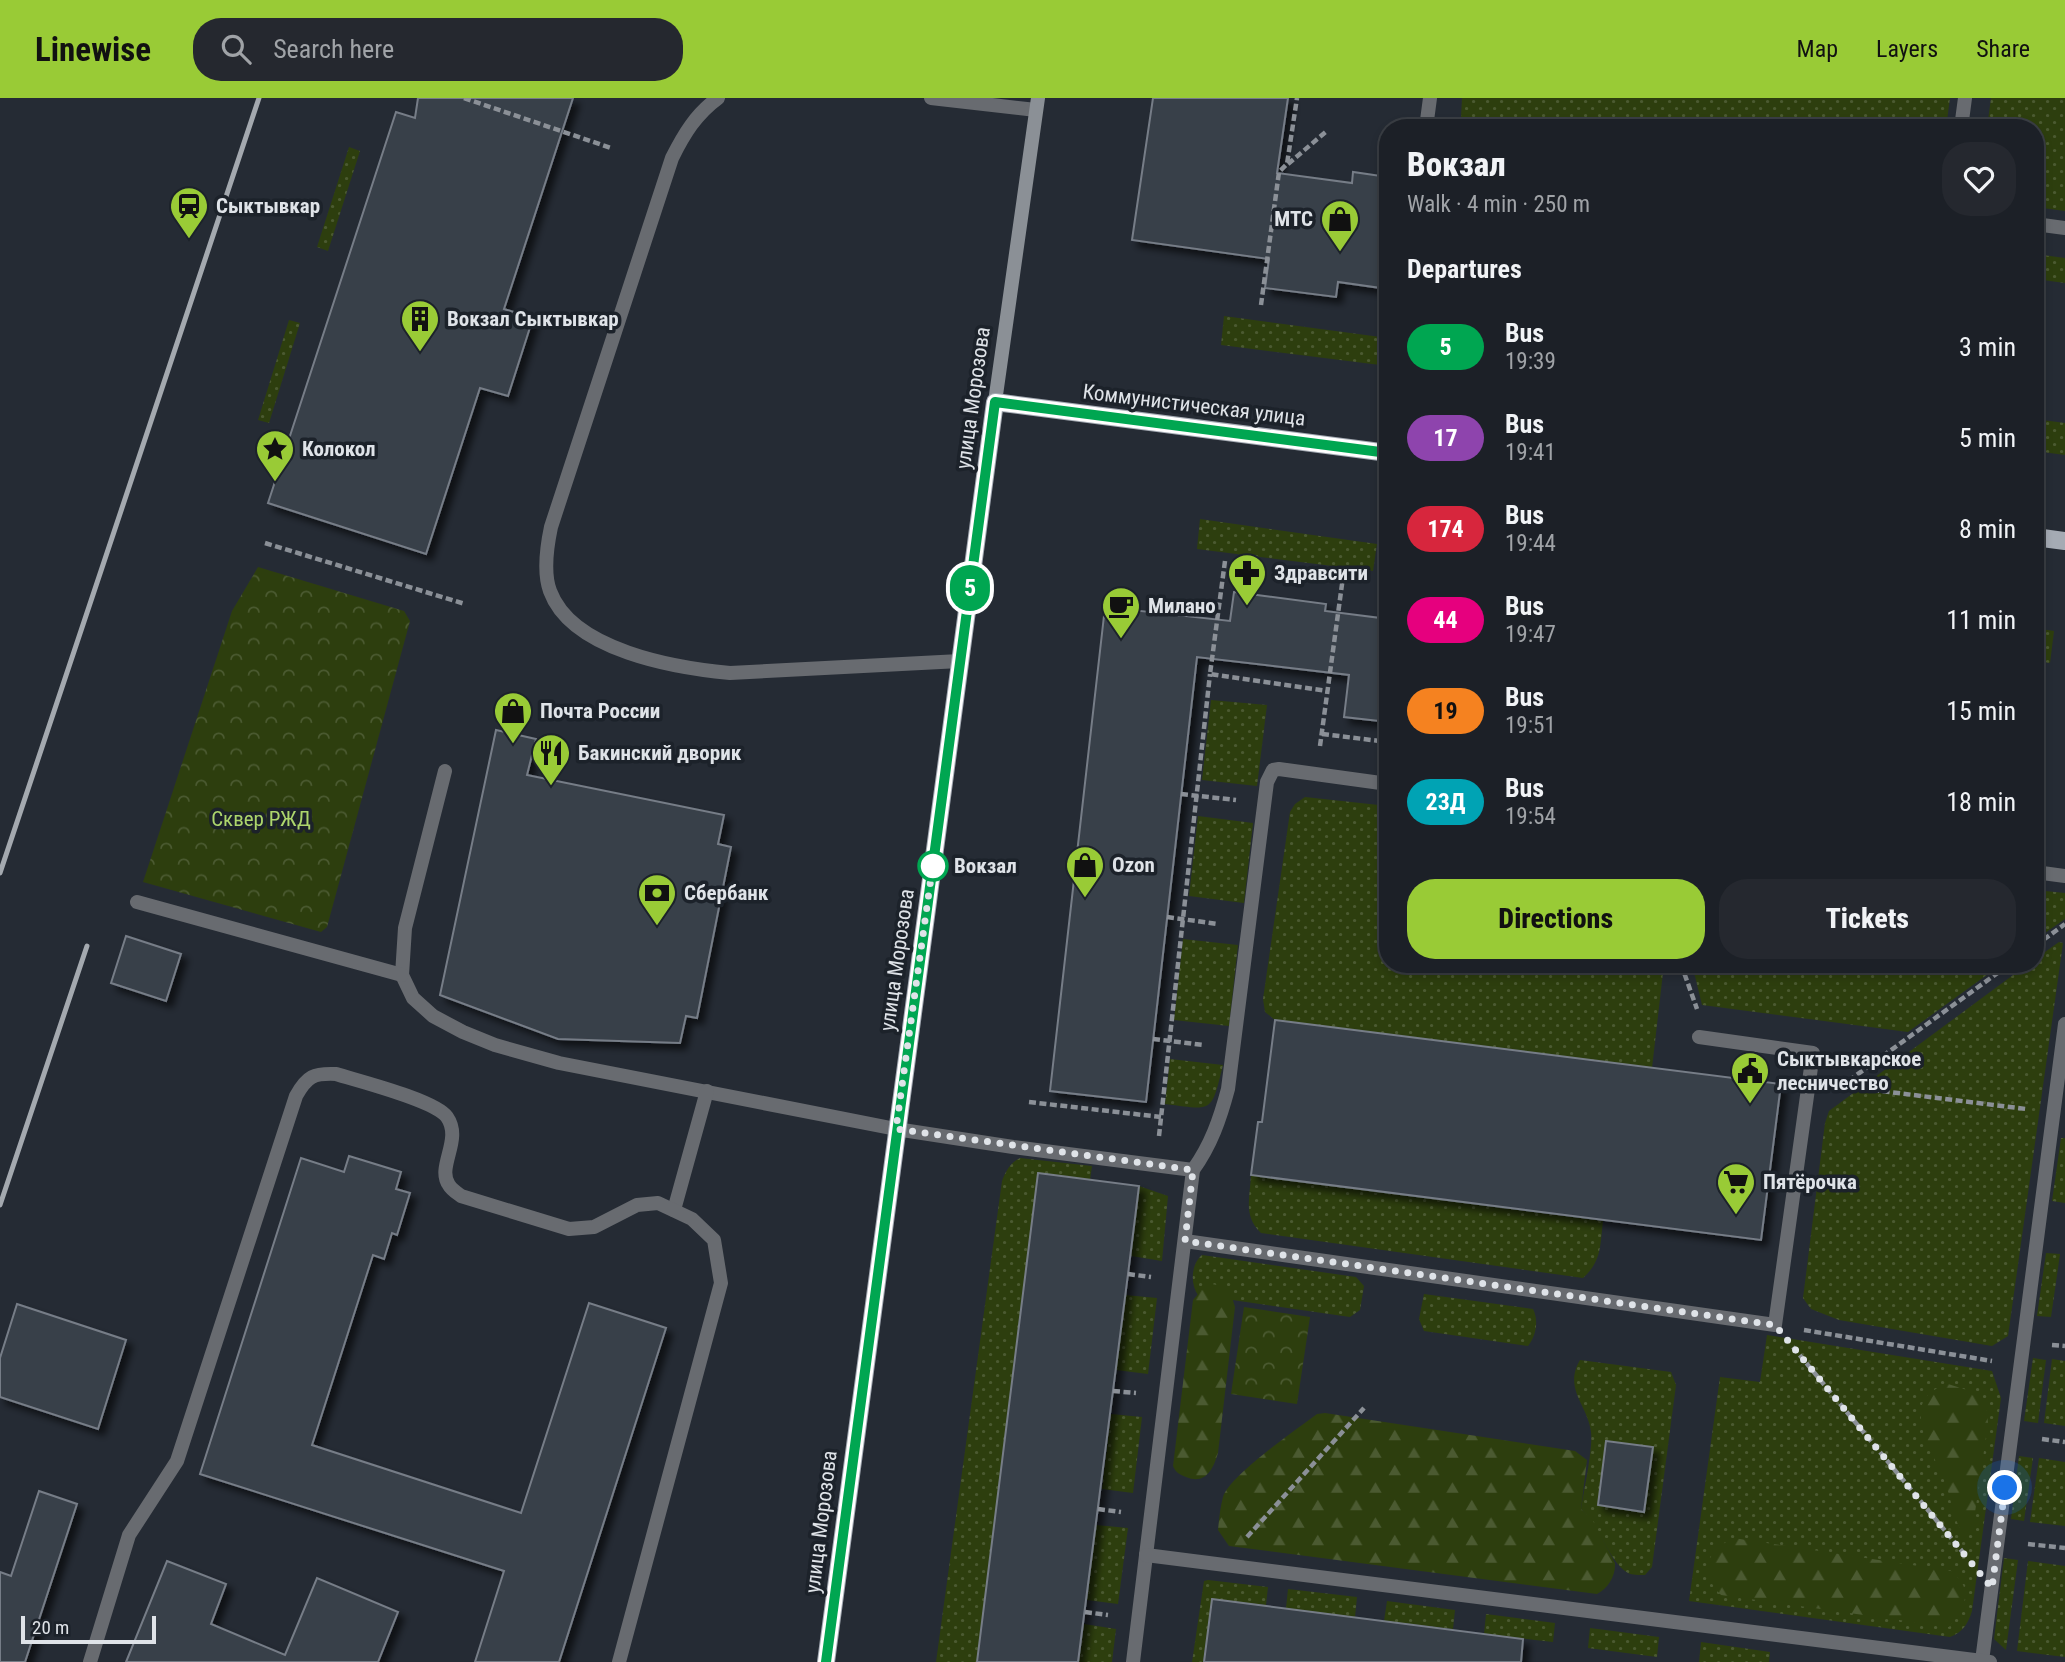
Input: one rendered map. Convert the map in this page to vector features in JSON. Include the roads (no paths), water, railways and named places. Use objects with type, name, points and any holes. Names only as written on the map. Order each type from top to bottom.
[{"type":"main road","name":"улица Морозова","points":[[826,1662],[896,1129],[1037,104]]},
{"type":"main road","name":"Коммунистическая улица","points":[[995,402],[1379,452]]},
{"type":"main road","points":[[2044,538],[2065,541]]},
{"type":"street","points":[[718,98],[699,113],[685,131],[672,158],[551,527],[547,547],[550,591],[563,613],[586,632],[618,650],[694,670],[730,673],[960,661]]},
{"type":"street","points":[[931,98],[1037,104]]},
{"type":"street","points":[[1427,119],[1430,98]]},
{"type":"street","points":[[1962,119],[1965,98]]},
{"type":"street","points":[[2044,225],[2065,228]]},
{"type":"street","points":[[1133,1662],[1193,1170],[1220,1121],[1228,1089],[1267,782],[1273,771],[1279,769],[1379,783]]},
{"type":"street","points":[[444,771],[404,928],[402,975],[413,998],[433,1016],[463,1032],[495,1045],[559,1063],[896,1129],[1193,1170]]},
{"type":"street","points":[[2044,873],[2065,876]]},
{"type":"street","points":[[137,902],[402,975]]},
{"type":"street","points":[[1146,1555],[1986,1661],[1998,1539],[2065,1024]]},
{"type":"street","points":[[1185,1241],[1775,1325],[1813,1053],[1699,1037]]},
{"type":"street","points":[[90,1662],[129,1535],[177,1461],[296,1096],[304,1080],[320,1073],[336,1074],[432,1105],[446,1116],[453,1130],[451,1153],[444,1172],[448,1185],[461,1196],[569,1228],[594,1227],[637,1205],[658,1203],[692,1219],[714,1240],[721,1283],[619,1662]]},
{"type":"street","points":[[674,1210],[707,1091]]},
{"type":"street","points":[[896,1129],[1193,1170]]},
{"type":"railway","points":[[0,873],[259,98]]},
{"type":"railway","points":[[0,1205],[87,946]]},
{"type":"place","name":"Сыктывкар","points":[[189,240]]},
{"type":"place","name":"МТС","points":[[1340,253]]},
{"type":"place","name":"Вокзал Сыктывкар","points":[[420,353]]},
{"type":"place","name":"Колокол","points":[[275,483]]},
{"type":"place","name":"Здравсити","points":[[1247,607]]},
{"type":"place","name":"Милано","points":[[1121,640]]},
{"type":"place","name":"Почта России","points":[[513,745]]},
{"type":"place","name":"Бакинский дворик","points":[[551,787]]},
{"type":"place","name":"Вокзал","points":[[933,866]]},
{"type":"place","name":"Ozon","points":[[1085,899]]},
{"type":"place","name":"Сбербанк","points":[[657,927]]},
{"type":"place","name":"Сыктывкарское лесничество","points":[[1750,1105]]},
{"type":"place","name":"Пятёрочка","points":[[1736,1216]]},
{"type":"park label","name":"Сквер РЖД","points":[[261,819]]}]
